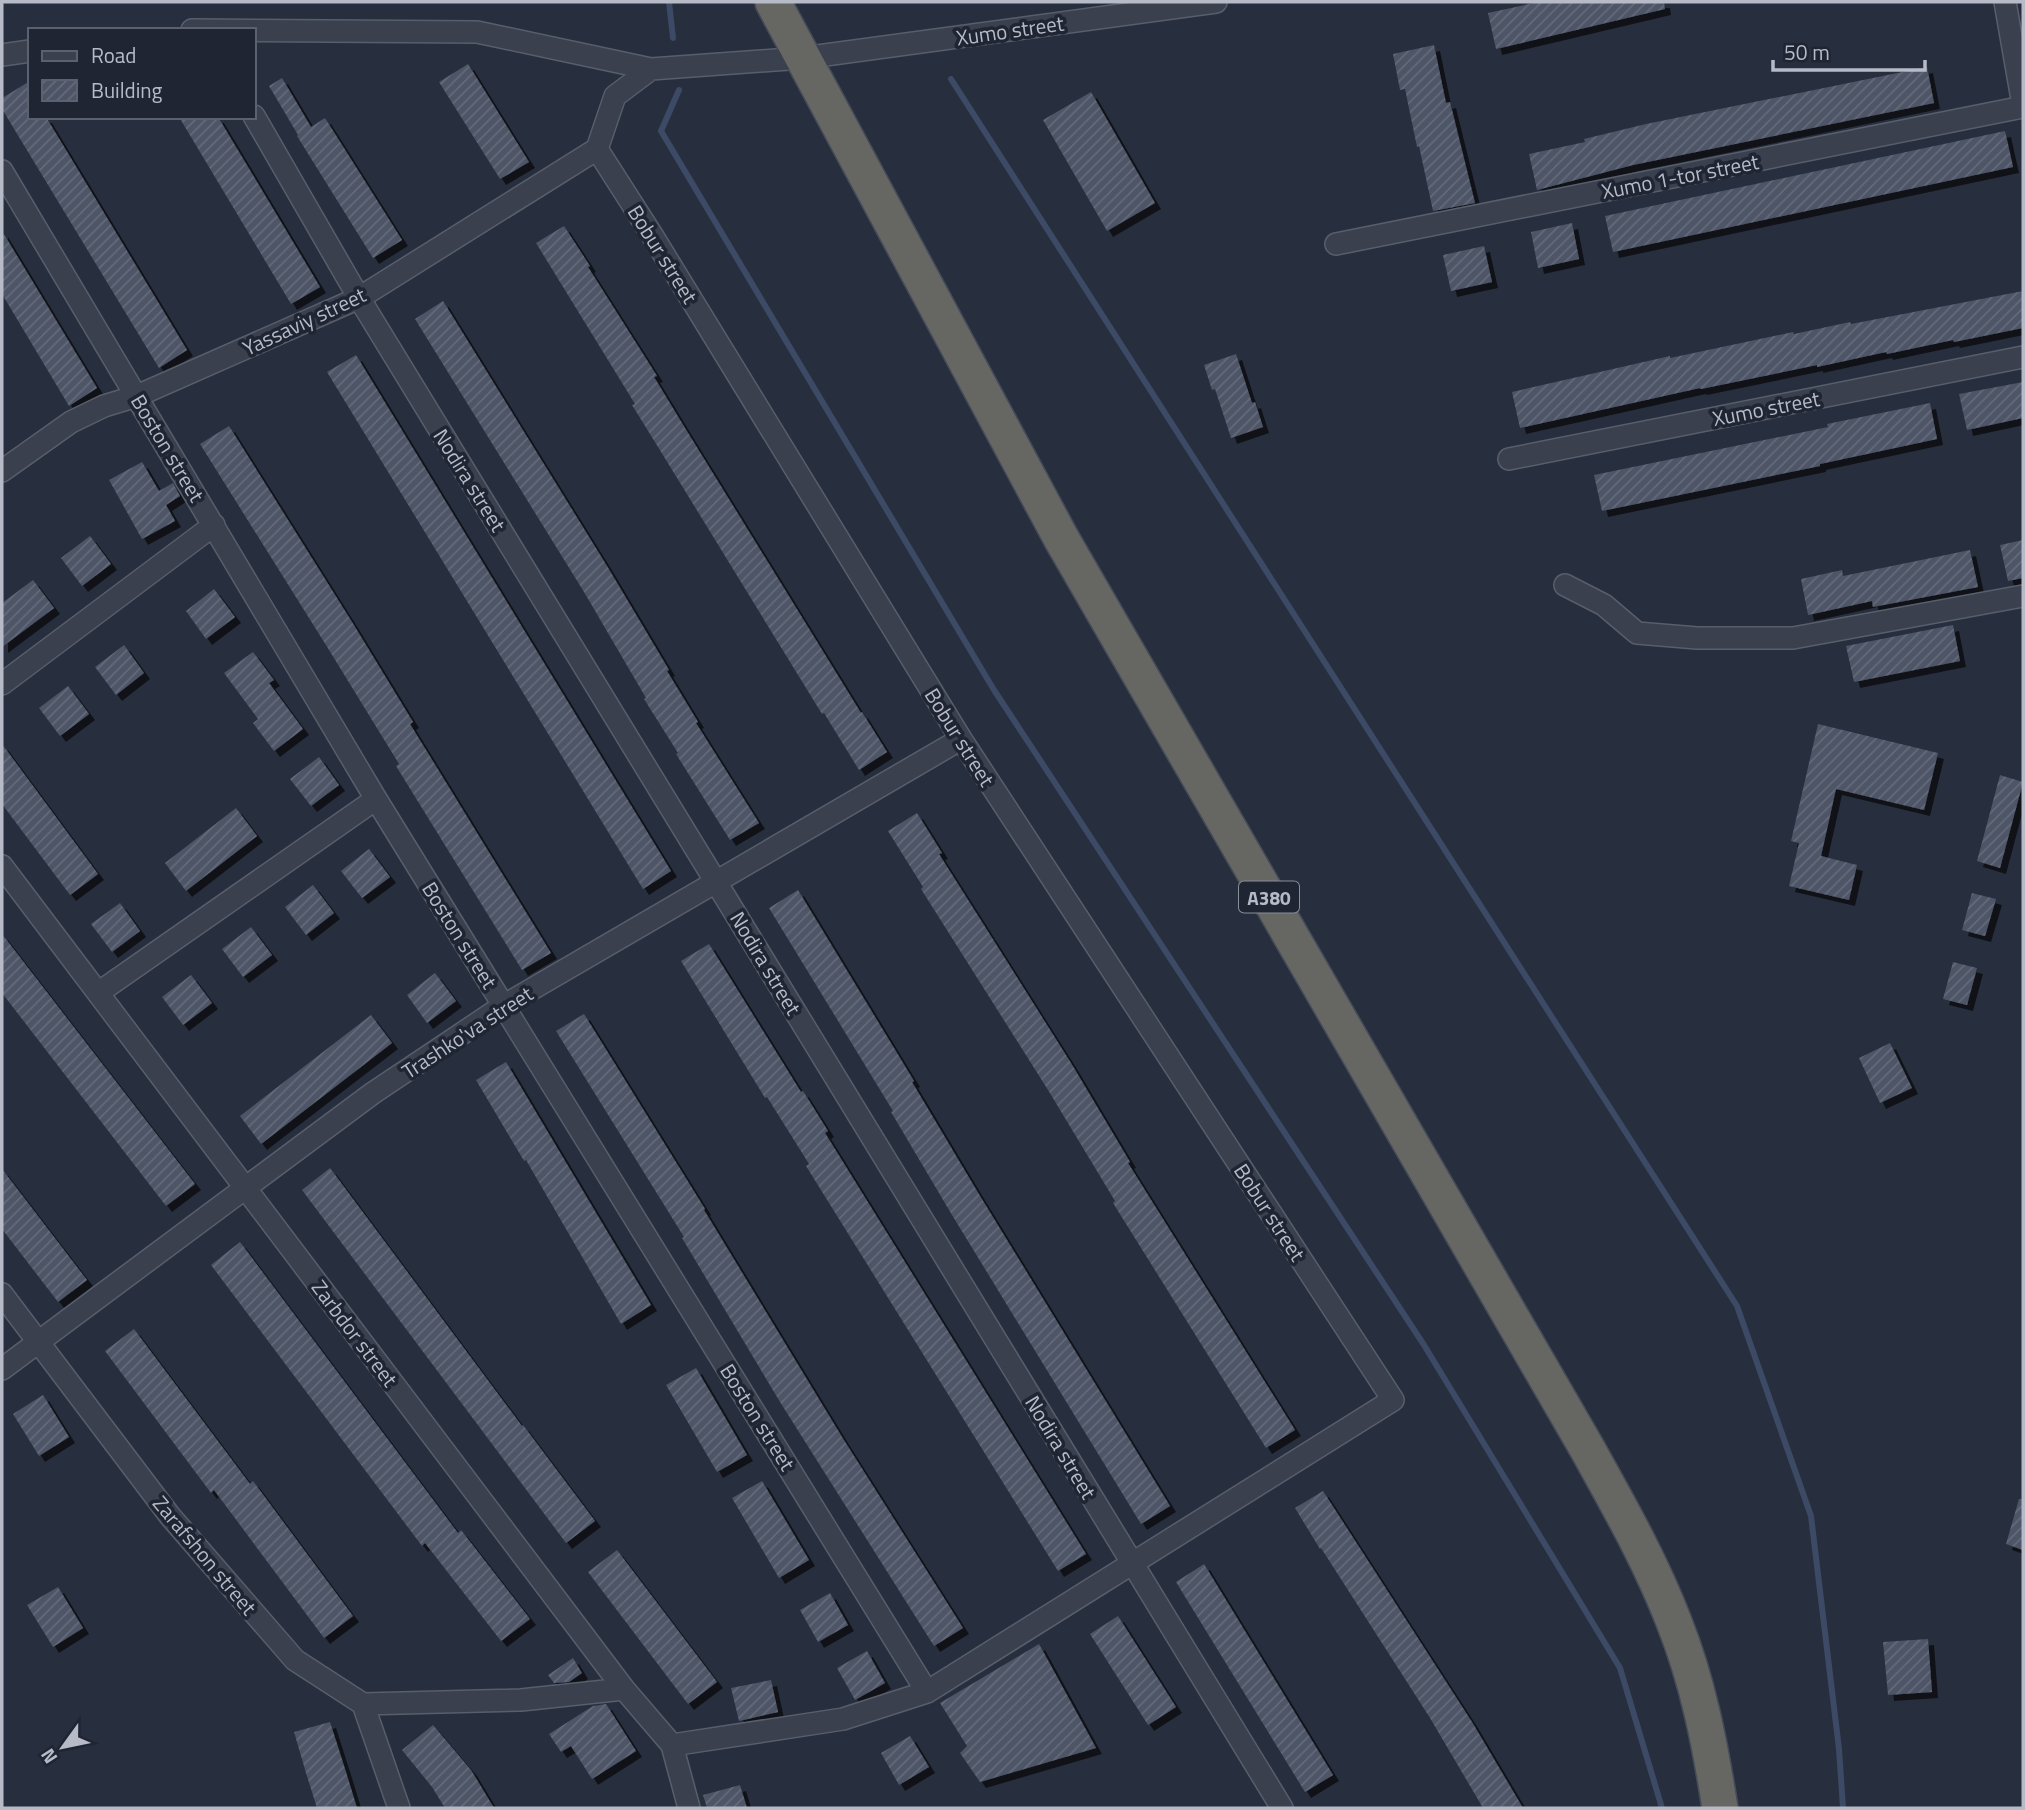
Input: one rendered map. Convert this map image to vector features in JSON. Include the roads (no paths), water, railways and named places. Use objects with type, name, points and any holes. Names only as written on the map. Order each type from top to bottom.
[{"type":"highway","name":"A380","points":[[773,2],[1061,538],[1581,1438],[1638,1542],[1674,1621],[1691,1669],[1708,1732],[1720,1808]]},
{"type":"street","name":"Xumo street","points":[[256,30],[477,32],[651,69],[803,58],[1216,2]]},
{"type":"street","points":[[2005,2],[2023,106]]},
{"type":"street","points":[[2,55],[28,51]]},
{"type":"street","points":[[597,149],[615,96],[651,69]]},
{"type":"street","name":"Xumo 1-tor street","points":[[1336,244],[2023,106]]},
{"type":"street","name":"Nodira street","points":[[256,119],[359,298],[1282,1808]]},
{"type":"street","name":"Yassaviy street","points":[[2,471],[71,422],[104,406],[137,397],[359,298],[597,149]]},
{"type":"street","name":"Bobur street","points":[[597,149],[667,258],[961,739],[1393,1400],[1133,1566]]},
{"type":"street","name":"Boston street","points":[[2,171],[376,799],[928,1692]]},
{"type":"street","name":"Xumo street","points":[[1509,459],[2023,357]]},
{"type":"street","points":[[2,684],[214,525]]},
{"type":"street","points":[[1564,585],[1604,605],[1637,633],[1697,638],[1793,638],[2023,596]]},
{"type":"street","name":"Trashko'va street","points":[[2,1369],[373,1093],[503,1006],[961,739]]},
{"type":"street","points":[[98,993],[376,799]]},
{"type":"street","name":"Zarbdor street","points":[[2,866],[624,1689],[673,1745],[689,1808]]},
{"type":"street","name":"Zarafshon street","points":[[2,1294],[170,1516],[295,1660],[363,1704]]},
{"type":"street","points":[[673,1745],[844,1719],[928,1692],[1133,1566]]},
{"type":"street","points":[[400,1808],[363,1704],[521,1700],[624,1689]]},
{"type":"waterway","points":[[669,2],[673,38]]},
{"type":"waterway","points":[[951,79],[1737,1306],[1811,1516],[1839,1749],[1843,1808]]},
{"type":"waterway","points":[[679,90],[661,131],[994,690],[1424,1345],[1620,1668],[1662,1808]]}]
